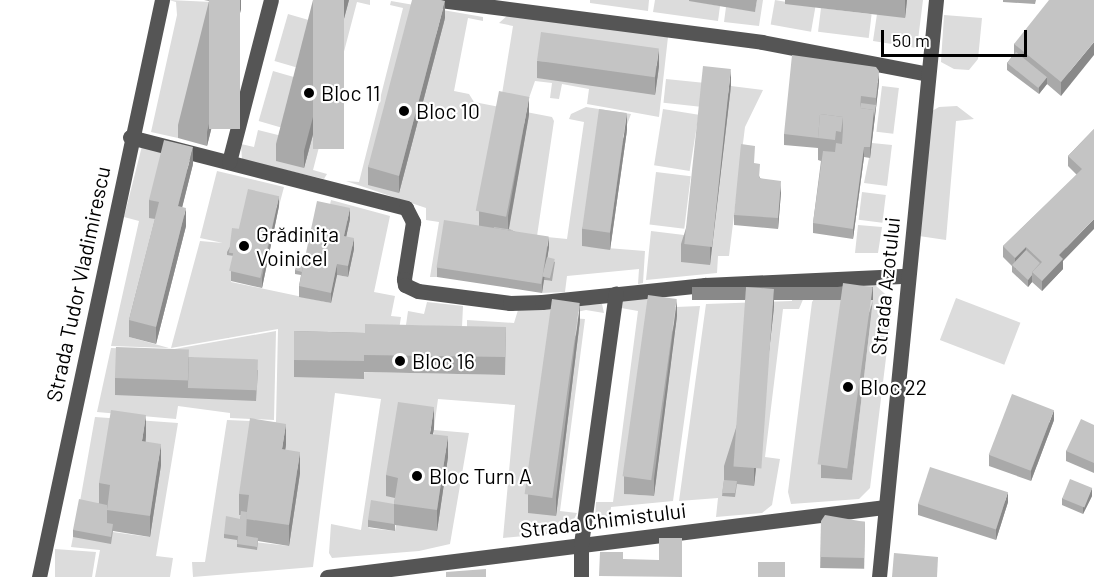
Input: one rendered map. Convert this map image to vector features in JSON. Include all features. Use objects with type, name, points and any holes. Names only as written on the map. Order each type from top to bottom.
[{"type":"street","name":"Strada Tudor Vladimirescu","points":[[39,577],[130,137],[162,0]]},
{"type":"street","points":[[229,162],[271,0]]},
{"type":"street","points":[[440,0],[752,40],[928,74]]},
{"type":"street","name":"Strada Azotului","points":[[879,577],[884,507],[936,0]]},
{"type":"street","points":[[130,137],[401,205],[410,212],[413,222],[404,279],[411,289],[510,303],[797,278],[907,276]]},
{"type":"street","points":[[581,577],[581,544],[616,293]]},
{"type":"street","name":"Strada Chimistului","points":[[327,577],[884,507]]},
{"type":"shaded area","points":[[169,0],[212,2],[178,138],[151,132],[177,15],[176,2]]},
{"type":"shaded area","points":[[348,0],[370,0],[370,5],[357,2],[313,170],[327,174],[324,179],[242,160],[241,144],[254,147],[258,130],[282,136]]},
{"type":"shaded area","points":[[590,0],[649,0],[648,11],[590,3]]},
{"type":"shaded area","points":[[655,0],[689,0],[720,6],[718,21],[653,12]]},
{"type":"shaded area","points":[[757,0],[763,0],[759,26],[724,22],[726,7],[755,11]]},
{"type":"shaded area","points":[[775,0],[815,7],[811,32],[771,25]]},
{"type":"shaded area","points":[[907,0],[923,0],[917,48],[873,41],[877,14]]},
{"type":"shaded area","points":[[391,1],[483,17],[483,21],[468,18],[454,91],[469,94],[474,102],[552,117],[554,121],[537,236],[567,239],[584,122],[569,119],[571,114],[586,107],[631,114],[582,246],[645,251],[643,283],[638,284],[639,269],[567,276],[565,292],[542,293],[544,280],[551,281],[508,233],[529,115],[479,228],[445,231],[437,277],[430,277],[439,222],[426,220],[426,208],[346,181],[359,182],[403,8],[390,5]]},
{"type":"shaded area","points":[[821,8],[872,14],[869,38],[818,32]]},
{"type":"shaded area","points":[[288,14],[312,21],[299,68],[274,61]]},
{"type":"shaded area","points":[[508,15],[668,37],[659,117],[587,104],[589,89],[562,84],[559,99],[550,98],[552,83],[535,81],[529,98],[502,94],[513,26],[499,23]]},
{"type":"shaded area","points":[[944,15],[982,18],[978,59],[969,70],[954,69],[941,62]]},
{"type":"shaded area","points":[[273,71],[298,78],[284,128],[259,121]]},
{"type":"shaded area","points":[[666,79],[703,83],[700,107],[663,103]]},
{"type":"shaded area","points":[[731,86],[763,90],[745,127],[729,256],[718,256],[717,273],[646,280],[651,231],[684,235],[710,265]]},
{"type":"shaded area","points":[[882,86],[899,88],[893,134],[876,132]]},
{"type":"shaded area","points":[[957,106],[974,119],[956,121],[946,240],[919,236],[932,111],[939,107]]},
{"type":"shaded area","points":[[663,109],[699,115],[690,171],[654,165]]},
{"type":"shaded area","points":[[872,143],[892,145],[887,186],[864,183]]},
{"type":"shaded area","points":[[142,146],[160,148],[164,158],[150,217],[159,220],[129,337],[169,348],[111,346],[139,221],[124,217]]},
{"type":"shaded area","points":[[217,171],[284,187],[279,206],[249,199],[231,282],[331,303],[337,275],[348,277],[328,214],[331,200],[390,216],[374,292],[395,296],[391,316],[401,317],[397,342],[365,341],[364,372],[505,375],[467,343],[467,320],[514,323],[518,310],[602,304],[604,313],[586,310],[552,317],[585,319],[560,511],[577,513],[568,532],[503,538],[515,405],[438,399],[434,428],[399,423],[396,512],[368,528],[395,531],[396,525],[437,530],[434,430],[469,433],[450,544],[419,551],[332,558],[329,553],[331,524],[361,530],[381,399],[335,393],[313,567],[193,577],[192,562],[205,562],[227,420],[276,422],[278,329],[171,348],[200,241],[223,243],[200,238]],"holes":[[[241,515],[289,546],[238,540]]]},
{"type":"shaded area","points":[[656,172],[691,176],[684,229],[650,225]]},
{"type":"shaded area","points":[[862,192],[886,195],[882,223],[859,220]]},
{"type":"shaded area","points":[[858,225],[882,227],[878,253],[855,253]]},
{"type":"shaded area","points":[[810,283],[799,309],[783,309],[765,457],[780,459],[772,505],[762,513],[716,517],[718,498],[679,501],[706,304],[792,301],[792,285]]},
{"type":"shaded area","points":[[875,285],[893,301],[870,488],[859,499],[791,504],[788,492],[812,302],[822,287]],"holes":[[[873,300],[852,480],[821,477]]]},
{"type":"shaded area","points":[[650,294],[651,308],[700,306],[673,501],[611,507],[609,526],[600,526],[595,520],[596,502],[613,502],[638,311],[621,308],[621,301]],"holes":[[[677,317],[654,496],[625,494]]]},
{"type":"shaded area","points":[[956,298],[1020,323],[1004,365],[940,340]]},
{"type":"shaded area","points":[[427,302],[463,306],[462,327],[406,325],[408,311],[424,314]]},
{"type":"shaded area","points":[[276,331],[274,420],[230,418],[230,413],[178,406],[176,419],[97,412],[111,348],[169,350]]},
{"type":"shaded area","points":[[95,417],[178,423],[156,556],[173,558],[170,577],[95,577],[100,550],[71,547],[73,537],[113,532],[149,537],[142,462],[146,436],[100,504],[79,507]]},
{"type":"shaded area","points":[[55,549],[96,552],[92,577],[55,577]]},
{"type":"building","points":[[209,0],[240,0],[240,129],[209,129]]},
{"type":"building","points":[[313,0],[344,0],[344,149],[313,149]]},
{"type":"building","name":"Bloc 10","points":[[412,0],[445,1],[399,176],[368,167]]},
{"type":"building","points":[[1049,0],[1094,0],[1094,42],[1061,82],[1014,44]]},
{"type":"building","points":[[541,32],[659,49],[655,77],[537,61]]},
{"type":"building","points":[[1016,52],[1047,77],[1038,88],[1007,63]]},
{"type":"building","points":[[792,55],[876,67],[879,71],[876,98],[861,96],[860,108],[874,110],[870,147],[864,147],[853,229],[813,223],[823,151],[835,152],[836,143],[842,144],[843,117],[820,114],[818,138],[784,134]]},
{"type":"building","points":[[703,66],[731,69],[712,247],[684,244]]},
{"type":"building","points":[[499,91],[529,97],[506,217],[476,211]]},
{"type":"building","points":[[861,103],[876,105],[874,117],[874,110],[860,108]]},
{"type":"building","points":[[599,109],[627,113],[610,233],[582,229]]},
{"type":"building","points":[[820,114],[843,117],[841,132],[836,131],[835,140],[818,138]]},
{"type":"building","points":[[1094,129],[1094,219],[1059,255],[1063,259],[1042,281],[1032,272],[1042,262],[1026,247],[1015,258],[1003,246],[1082,169],[1068,156]]},
{"type":"building","points":[[164,140],[193,147],[178,206],[186,208],[156,327],[129,320],[159,202],[149,200]]},
{"type":"building","points":[[741,144],[755,146],[754,163],[760,164],[759,178],[781,181],[778,218],[734,215]]},
{"type":"building","points":[[248,189],[279,196],[260,278],[229,271]]},
{"type":"building","points":[[317,201],[350,208],[344,236],[354,238],[348,266],[337,264],[331,293],[299,286]]},
{"type":"building","points":[[444,220],[549,237],[541,284],[436,267]]},
{"type":"building","points":[[232,228],[240,229],[237,254],[229,253]]},
{"type":"building","points":[[1026,250],[1040,263],[1028,280],[1012,265]]},
{"type":"building","points":[[299,254],[305,256],[302,272],[295,270]]},
{"type":"building","points":[[547,257],[555,259],[550,278],[542,276]]},
{"type":"building","name":"Bloc 22","points":[[843,283],[873,287],[847,468],[818,464]]},
{"type":"building","points":[[746,287],[774,289],[761,469],[733,467]]},
{"type":"building","points":[[648,295],[677,299],[651,480],[623,476]]},
{"type":"building","points":[[552,299],[580,303],[552,498],[525,494]]},
{"type":"building","points":[[365,324],[506,327],[505,357],[364,355],[364,361],[294,360],[294,331],[365,333]]},
{"type":"building","points":[[116,347],[189,350],[188,381],[115,378]]},
{"type":"building","points":[[189,357],[258,359],[257,390],[188,388]]},
{"type":"building","points":[[1012,394],[1054,410],[1031,471],[989,455]]},
{"type":"building","name":"Bloc Turn A","points":[[398,402],[434,407],[430,434],[448,436],[437,510],[394,504],[398,478],[386,475]]},
{"type":"building","points":[[111,410],[146,415],[142,441],[161,444],[150,516],[107,510],[110,485],[99,483]]},
{"type":"building","points":[[250,418],[286,424],[282,449],[300,452],[289,525],[246,519],[249,495],[239,494]]},
{"type":"building","points":[[1081,419],[1094,425],[1094,463],[1066,451]]},
{"type":"building","points":[[930,467],[1008,492],[996,529],[918,504]]},
{"type":"building","points":[[1070,479],[1092,488],[1084,507],[1062,498]]},
{"type":"building","points":[[724,480],[737,481],[735,493],[722,493]]},
{"type":"building","points":[[79,499],[107,505],[107,523],[113,524],[111,537],[73,530]]},
{"type":"building","points":[[371,500],[394,504],[394,524],[368,520]]},
{"type":"building","points":[[241,511],[247,512],[246,536],[258,538],[257,547],[237,544],[238,536],[224,534],[226,516],[240,519]]},
{"type":"building","points":[[825,515],[865,522],[864,558],[821,557],[821,521]]},
{"type":"building","points":[[659,538],[682,538],[682,577],[599,576],[600,552],[623,552],[623,559],[659,560]]},
{"type":"building","points":[[894,553],[938,557],[937,577],[892,577]]},
{"type":"building","points":[[758,562],[785,562],[785,577],[758,577]]},
{"type":"building","points":[[486,569],[486,577],[446,577],[446,572]]},
{"type":"place","name":"Bloc 11","points":[[309,93]]},
{"type":"place","name":"Bloc 10","points":[[404,111]]},
{"type":"place","name":"Grădinița Voinicel","points":[[244,246]]},
{"type":"place","name":"Bloc 16","points":[[400,361]]},
{"type":"place","name":"Bloc 22","points":[[848,387]]},
{"type":"place","name":"Bloc Turn A","points":[[417,476]]}]
